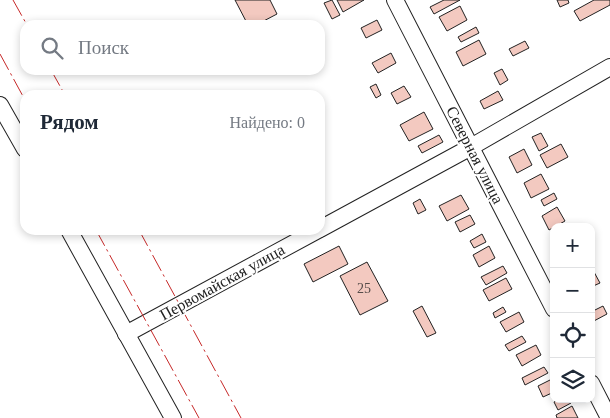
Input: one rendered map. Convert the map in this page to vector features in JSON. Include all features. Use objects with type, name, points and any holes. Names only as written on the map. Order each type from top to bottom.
[{"type":"street","name":"Северная улица","points":[[395,0],[550,302]]},
{"type":"street","name":"Первомайская улица","points":[[325,226],[471,147],[610,67]]},
{"type":"street","points":[[0,105],[20,140]]},
{"type":"street","points":[[72,235],[173,418]]},
{"type":"street","name":"Первомайская улица","points":[[126,334],[308,235]]},
{"type":"street","points":[[595,391],[609,418]]},
{"type":"building","points":[[235,0],[270,0],[277,14],[266,20],[245,20]]},
{"type":"building","points":[[332,0],[340,15],[332,19],[324,3]]},
{"type":"building","points":[[337,0],[364,0],[343,12]]},
{"type":"building","points":[[444,0],[460,0],[434,14],[430,7]]},
{"type":"building","points":[[557,0],[568,0],[569,3],[560,7]]},
{"type":"building","points":[[594,0],[610,0],[610,5],[580,21],[574,11]]},
{"type":"building","points":[[460,6],[467,20],[447,31],[439,17]]},
{"type":"building","points":[[377,20],[382,30],[366,38],[361,28]]},
{"type":"building","points":[[476,27],[479,33],[461,42],[458,37]]},
{"type":"building","points":[[479,40],[486,54],[463,66],[456,52]]},
{"type":"building","points":[[525,41],[529,48],[513,56],[509,49]]},
{"type":"building","points":[[391,53],[396,63],[378,73],[372,63]]},
{"type":"building","points":[[502,69],[508,80],[500,85],[494,73]]},
{"type":"building","points":[[376,84],[381,95],[376,98],[370,87]]},
{"type":"building","points":[[404,86],[411,97],[397,104],[391,93]]},
{"type":"building","points":[[498,91],[503,100],[484,109],[480,101]]},
{"type":"building","points":[[424,112],[433,129],[409,141],[400,125]]},
{"type":"building","points":[[541,133],[548,146],[539,151],[532,137]]},
{"type":"building","points":[[439,135],[443,142],[422,153],[418,146]]},
{"type":"building","points":[[561,144],[568,157],[547,168],[540,155]]},
{"type":"building","points":[[524,149],[532,165],[517,173],[509,157]]},
{"type":"building","points":[[541,174],[549,189],[531,198],[524,183]]},
{"type":"building","points":[[554,193],[557,199],[544,206],[541,200]]},
{"type":"building","points":[[461,195],[469,209],[447,221],[439,206]]},
{"type":"building","points":[[420,199],[426,210],[418,214],[413,203]]},
{"type":"building","points":[[557,207],[565,221],[561,223],[550,223],[549,230],[542,216]]},
{"type":"building","points":[[470,215],[475,224],[460,232],[455,222]]},
{"type":"building","points":[[482,234],[486,242],[474,248],[470,241]]},
{"type":"building","points":[[339,246],[348,264],[313,282],[304,264]]},
{"type":"building","points":[[489,246],[495,258],[479,267],[473,255]]},
{"type":"building","points":[[367,262],[388,301],[360,315],[340,276]]},
{"type":"building","points":[[503,266],[507,273],[486,285],[481,277]]},
{"type":"building","points":[[595,274],[600,283],[595,285]]},
{"type":"building","points":[[506,278],[512,289],[489,301],[483,290]]},
{"type":"building","points":[[422,306],[436,333],[427,337],[413,311]]},
{"type":"building","points":[[603,306],[607,314],[595,320],[595,310]]},
{"type":"building","points":[[503,307],[506,312],[495,318],[493,313]]},
{"type":"building","points":[[519,312],[524,322],[506,332],[500,322]]},
{"type":"building","points":[[522,336],[526,342],[509,351],[505,345]]},
{"type":"building","points":[[536,345],[541,355],[522,366],[516,355]]},
{"type":"building","points":[[544,367],[548,373],[525,385],[522,378]]},
{"type":"building","points":[[550,380],[550,394],[543,397],[538,386]]},
{"type":"building","points":[[554,403],[571,403],[558,410]]},
{"type":"building","points":[[572,406],[578,418],[557,418],[556,415]]},
{"type":"power","points":[[13,0],[24,20]]},
{"type":"power","points":[[0,54],[20,91]]},
{"type":"power","points":[[54,75],[62,90]]},
{"type":"power","points":[[99,235],[199,418]]},
{"type":"power","points":[[142,235],[241,418]]}]
